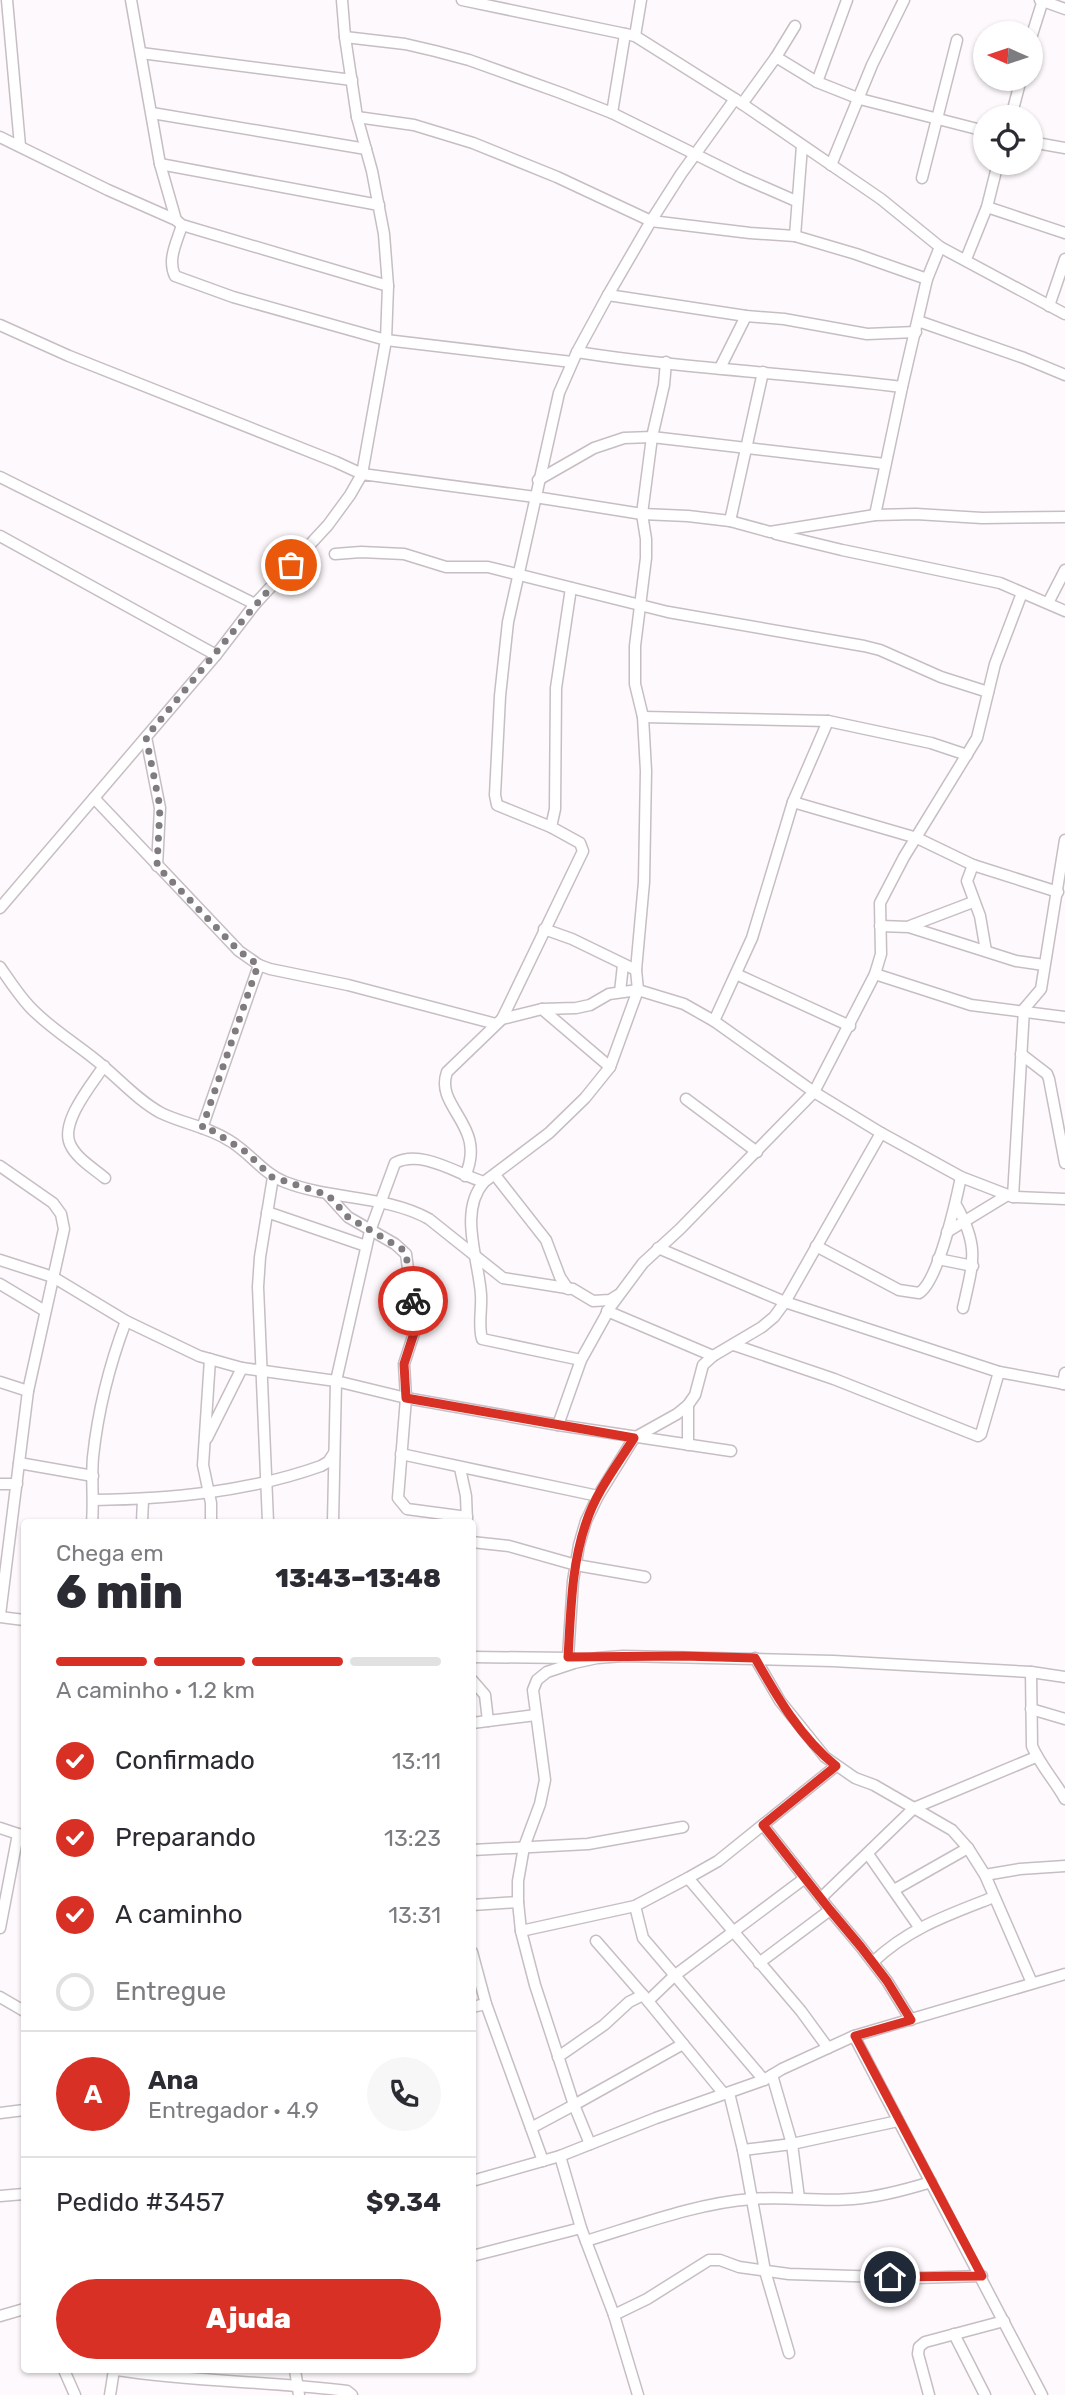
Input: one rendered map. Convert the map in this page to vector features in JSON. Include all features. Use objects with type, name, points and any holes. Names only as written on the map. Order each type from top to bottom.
[{"type":"street","points":[[131,0],[160,164],[179,223],[171,261],[175,276],[233,297],[386,340],[572,362]]},
{"type":"street","points":[[0,908],[216,655],[255,604],[328,525],[362,474],[386,340],[388,286],[384,233],[357,117],[342,0]]},
{"type":"street","points":[[462,0],[630,35],[739,101],[881,199],[940,247],[1065,314]]},
{"type":"street","points":[[612,113],[641,0]]},
{"type":"street","points":[[817,82],[847,0]]},
{"type":"street","points":[[831,165],[872,65],[905,0]]},
{"type":"street","points":[[1036,21],[1042,0],[1065,9]]},
{"type":"street","points":[[0,15],[7,2]]},
{"type":"street","points":[[7,2],[20,146]]},
{"type":"street","points":[[465,1176],[471,1162],[470,1139],[446,1093],[444,1079],[447,1072],[499,1021],[583,851],[580,843],[551,827],[498,805],[495,795],[505,645],[538,480],[559,393],[607,295],[651,221],[694,155],[776,57],[795,26]]},
{"type":"street","points":[[345,37],[405,44],[469,60],[612,113],[694,155],[796,201]]},
{"type":"street","points":[[922,178],[957,40]]},
{"type":"street","points":[[141,53],[352,80]]},
{"type":"street","points":[[776,57],[817,82],[860,99],[973,128]]},
{"type":"street","points":[[152,113],[366,149]]},
{"type":"street","points":[[357,117],[414,125],[473,143],[545,172],[651,221],[795,236],[927,279]]},
{"type":"street","points":[[0,137],[179,223],[388,286]]},
{"type":"street","points":[[1043,144],[1065,148]]},
{"type":"street","points":[[795,236],[802,146]]},
{"type":"street","points":[[160,164],[379,205]]},
{"type":"street","points":[[966,259],[987,207],[995,175]]},
{"type":"street","points":[[987,207],[1065,233]]},
{"type":"street","points":[[875,515],[927,279],[940,247]]},
{"type":"street","points":[[1049,306],[1065,259]]},
{"type":"street","points":[[607,295],[746,316],[784,319],[867,334],[916,332]]},
{"type":"street","points":[[720,368],[746,316]]},
{"type":"street","points":[[918,321],[1065,375]]},
{"type":"street","points":[[0,325],[69,356],[362,474],[642,514],[730,521],[1000,583],[1065,611]]},
{"type":"street","points":[[577,352],[902,387]]},
{"type":"street","points":[[581,1360],[482,1339],[481,1292],[471,1233],[473,1202],[475,1192],[484,1182],[549,1133],[585,1098],[610,1068],[638,990],[636,970],[644,882],[646,771],[643,717],[635,684],[636,635],[646,558],[642,514],[652,437],[664,385],[666,362]]},
{"type":"street","points":[[730,521],[763,372]]},
{"type":"street","points":[[538,480],[594,448],[624,438],[652,437],[885,464]]},
{"type":"street","points":[[0,477],[255,604]]},
{"type":"street","points":[[770,532],[875,515],[1065,517]]},
{"type":"street","points":[[0,536],[216,655]]},
{"type":"street","points":[[335,554],[404,554],[446,567],[488,567],[639,606],[880,650],[941,677],[988,692]]},
{"type":"street","points":[[1048,603],[1065,570]]},
{"type":"street","points":[[551,827],[555,809],[556,688],[571,588]]},
{"type":"street","points":[[558,1425],[581,1360],[607,1311],[643,1263],[757,1152],[814,1092],[875,974],[881,954],[880,903],[977,738],[995,664],[1022,593]]},
{"type":"street","points":[[643,717],[828,721],[931,743],[967,755]]},
{"type":"street","points":[[714,1021],[752,938],[793,802],[828,721]]},
{"type":"street","points":[[146,737],[160,807],[157,866]]},
{"type":"street","points":[[94,798],[239,951],[258,965],[499,1021],[542,1009],[590,1005],[609,994],[638,990],[684,1004],[714,1021],[814,1092],[961,1177],[1009,1196],[1065,1199]]},
{"type":"street","points":[[793,802],[917,838],[973,865],[1058,892]]},
{"type":"street","points":[[1009,1196],[1024,1009],[1041,989],[1065,839]]},
{"type":"street","points":[[973,865],[967,881],[980,916],[986,951]]},
{"type":"street","points":[[909,927],[973,902]]},
{"type":"street","points":[[880,926],[909,927],[1016,961],[1044,965]]},
{"type":"street","points":[[544,929],[572,939],[636,970]]},
{"type":"street","points":[[202,1128],[258,965]]},
{"type":"street","points":[[620,992],[623,965]]},
{"type":"street","points":[[0,967],[29,1006],[144,1102],[162,1113],[213,1131],[246,1152],[272,1177],[328,1195],[382,1203],[420,1214],[503,1278],[568,1289],[593,1301],[610,1300],[620,1293]]},
{"type":"street","points":[[736,974],[849,1026]]},
{"type":"street","points":[[875,974],[971,1005],[1065,1017]]},
{"type":"street","points":[[542,1009],[610,1068]]},
{"type":"street","points":[[1021,1054],[1047,1074],[1065,1163]]},
{"type":"street","points":[[104,1066],[84,1095],[67,1133],[70,1145],[77,1154],[105,1178]]},
{"type":"street","points":[[686,1099],[757,1152]]},
{"type":"street","points":[[568,1657],[576,1565],[586,1521],[597,1496],[634,1438],[688,1405],[695,1395],[703,1365],[774,1317],[881,1133]]},
{"type":"street","points":[[333,1519],[336,1381],[370,1231],[395,1163],[419,1159],[484,1182]]},
{"type":"street","points":[[0,1166],[53,1203],[61,1214],[64,1229],[28,1391],[0,1616],[21,1620]]},
{"type":"street","points":[[495,1175],[546,1240],[560,1277],[568,1289]]},
{"type":"street","points":[[268,1519],[258,1287],[272,1177]]},
{"type":"street","points":[[816,1246],[899,1290],[919,1293],[925,1289],[933,1275],[956,1205],[961,1177]]},
{"type":"street","points":[[328,1195],[348,1217],[395,1244],[406,1254],[416,1327],[404,1364],[406,1398],[398,1498],[407,1508],[462,1519]]},
{"type":"street","points":[[947,1233],[964,1220],[1009,1196]]},
{"type":"street","points":[[956,1205],[973,1247],[973,1266],[963,1308]]},
{"type":"street","points":[[267,1212],[366,1246]]},
{"type":"street","points":[[658,1248],[785,1302],[999,1372],[1036,1380],[1064,1381]]},
{"type":"street","points":[[938,1259],[973,1266]]},
{"type":"street","points":[[0,1260],[53,1277],[125,1321],[199,1356],[242,1368],[336,1381],[406,1398],[634,1438],[731,1451]]},
{"type":"street","points":[[0,1284],[45,1311]]},
{"type":"street","points":[[607,1311],[713,1356]]},
{"type":"street","points":[[92,1519],[93,1460],[103,1394],[125,1321]]},
{"type":"street","points":[[734,1345],[834,1379],[978,1436],[981,1434],[999,1372]]},
{"type":"street","points":[[210,1359],[203,1465],[211,1503],[211,1519]]},
{"type":"street","points":[[205,1441],[242,1368]]},
{"type":"street","points":[[0,1382],[28,1391]]},
{"type":"street","points":[[688,1405],[688,1445]]},
{"type":"street","points":[[94,1500],[144,1500],[268,1483],[320,1466],[328,1462],[334,1453]]},
{"type":"street","points":[[401,1454],[597,1496]]},
{"type":"street","points":[[19,1463],[93,1476]]},
{"type":"street","points":[[460,1468],[466,1496],[467,1519]]},
{"type":"street","points":[[0,1483],[17,1484]]},
{"type":"street","points":[[142,1519],[144,1500]]},
{"type":"street","points":[[476,1542],[509,1546],[576,1565],[645,1577]]},
{"type":"street","points":[[476,1657],[755,1658],[1031,1672],[1065,1677]]},
{"type":"street","points":[[590,2144],[573,2105],[535,1985],[521,1931],[518,1902],[524,1847],[544,1788],[533,1690],[537,1679],[547,1672],[574,1662],[597,1658]]},
{"type":"street","points":[[755,1658],[780,1701],[824,1757],[952,1830],[985,1875],[1032,1983]]},
{"type":"street","points":[[1031,1672],[1032,1746],[1036,1757],[1054,1779],[1065,1799]]},
{"type":"street","points":[[476,1685],[485,1695],[488,1721]]},
{"type":"street","points":[[1031,1709],[1065,1719]]},
{"type":"street","points":[[476,1722],[536,1715]]},
{"type":"street","points":[[821,1898],[914,1808],[1036,1757]]},
{"type":"street","points":[[521,1931],[635,1906],[718,1861],[836,1766]]},
{"type":"street","points":[[763,1825],[873,1962],[911,2020]]},
{"type":"street","points":[[476,1850],[588,1844],[683,1827]]},
{"type":"street","points":[[0,1828],[21,1835],[0,1928]]},
{"type":"street","points":[[894,1890],[968,1849]]},
{"type":"street","points":[[868,1854],[919,1927]]},
{"type":"street","points":[[985,1875],[1065,1866]]},
{"type":"street","points":[[688,1878],[801,2011],[828,2048]]},
{"type":"street","points":[[558,2057],[604,2025],[640,1992],[662,1988],[674,1976],[806,1878]]},
{"type":"street","points":[[873,1962],[893,1944],[919,1927],[994,1897]]},
{"type":"street","points":[[476,1905],[518,1902]]},
{"type":"street","points":[[635,1906],[643,1938],[674,1976],[768,2078],[792,2144],[799,2198]]},
{"type":"street","points":[[617,1910],[640,1929]]},
{"type":"street","points":[[759,1963],[830,1910]]},
{"type":"street","points":[[596,1941],[726,2093],[743,2150],[765,2272],[789,2353]]},
{"type":"street","points":[[476,1967],[486,2004],[543,2161]]},
{"type":"street","points":[[476,2180],[560,2156],[768,2078],[855,2036],[1065,1975]]},
{"type":"street","points":[[640,1992],[662,1988]]},
{"type":"street","points":[[0,1997],[21,2009]]},
{"type":"street","points":[[476,2006],[486,2004]]},
{"type":"street","points":[[855,2036],[1042,2395]]},
{"type":"street","points":[[531,2128],[683,2044]]},
{"type":"street","points":[[0,2109],[21,2110]]},
{"type":"street","points":[[743,2150],[792,2144],[898,2121]]},
{"type":"street","points":[[560,2156],[581,2228],[614,2315],[638,2395]]},
{"type":"street","points":[[586,2241],[663,2218],[752,2199],[852,2199],[887,2195],[931,2182]]},
{"type":"street","points":[[0,2196],[21,2194]]},
{"type":"street","points":[[476,2255],[581,2228]]},
{"type":"street","points":[[614,2315],[647,2299],[709,2260],[720,2260],[765,2272],[916,2278],[982,2276]]},
{"type":"street","points":[[0,2316],[21,2310]]},
{"type":"street","points":[[929,2395],[918,2354],[919,2347],[925,2342],[1004,2321]]},
{"type":"street","points":[[954,2334],[985,2395]]},
{"type":"street","points":[[65,2373],[75,2395]]},
{"type":"street","points":[[110,2395],[115,2373]]},
{"type":"street","points":[[138,2373],[299,2390],[347,2391],[352,2395]]},
{"type":"way so far","points":[[291,565],[255,604],[216,655],[146,737],[160,807],[157,866],[239,951],[258,965],[202,1128],[213,1131],[246,1152],[272,1177],[328,1195],[348,1217],[402,1249],[406,1254],[413,1301]]},
{"type":"route","points":[[413,1301],[416,1327],[404,1364],[406,1398],[634,1438],[597,1496],[586,1521],[573,1581],[568,1657],[755,1658],[780,1701],[800,1728],[824,1757],[836,1766],[763,1825],[887,1981],[911,2020],[855,2036],[982,2276],[890,2277]]}]
